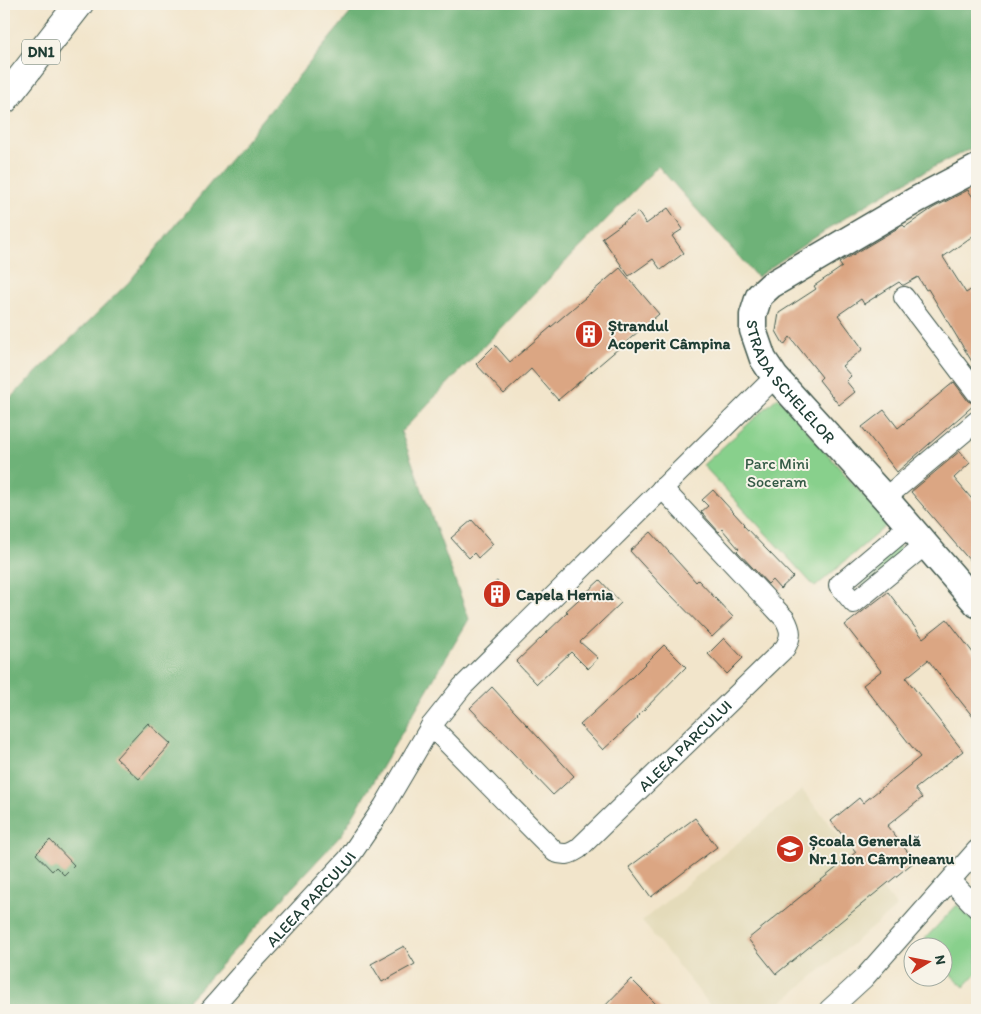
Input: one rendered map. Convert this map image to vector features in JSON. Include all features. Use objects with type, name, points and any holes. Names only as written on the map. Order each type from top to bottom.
[{"type":"highway","name":"DN1","points":[[4,74],[58,4]]},
{"type":"highway","name":"DN1","points":[[4,100],[79,4]]},
{"type":"main road","name":"STRADA SCHELELOR","points":[[975,598],[775,377],[763,359],[753,330],[753,314],[759,296],[772,285],[916,200],[977,168]]},
{"type":"street","points":[[904,296],[977,393]]},
{"type":"street","name":"ALEEA PARCULUI","points":[[210,1010],[259,954],[348,859],[379,814],[431,726],[462,687],[775,377]]},
{"type":"street","points":[[886,498],[977,420]]},
{"type":"street","name":"ALEEA PARCULUI","points":[[431,726],[555,852],[562,855],[570,854],[578,849],[785,648],[791,638],[786,618],[662,488]]},
{"type":"street","points":[[836,1008],[977,850]]},
{"type":"street","points":[[951,881],[977,908]]},
{"type":"shaded area","name":"Școala Generală Nr.1 Ion Câmpineanu","points":[[802,790],[897,907],[772,1010],[714,1010],[642,921]]},
{"type":"green space","points":[[358,4],[977,4],[977,146],[920,174],[864,206],[757,277],[658,166],[401,432],[469,619],[342,834],[179,1010],[4,1010],[4,404],[129,282]]},
{"type":"green space","name":"Parc Mini Soceram","points":[[778,397],[888,524],[815,587],[703,465]]},
{"type":"green space","points":[[897,544],[904,553],[864,587],[857,579]]},
{"type":"green space","points":[[957,905],[977,924],[977,973],[964,987],[954,978],[954,936],[928,936]]},
{"type":"building","points":[[968,190],[977,203],[977,233],[943,257],[966,293],[972,289],[977,298],[977,374],[972,367],[974,365],[928,289],[926,290],[918,277],[904,285],[899,282],[864,304],[861,299],[838,315],[863,349],[842,366],[851,376],[846,381],[855,392],[839,405],[819,380],[822,377],[790,337],[784,345],[776,331],[779,313],[816,289],[814,286],[842,267],[839,263],[903,225],[905,227],[933,208]]},
{"type":"building","points":[[668,208],[683,229],[672,236],[684,253],[661,270],[653,259],[629,276],[602,238],[638,212],[646,224]]},
{"type":"building","name":"Ștrandul Acoperit Câmpina","points":[[620,268],[659,314],[558,400],[531,369],[504,394],[476,364],[495,345],[510,362]]},
{"type":"building","points":[[954,382],[968,401],[975,404],[897,472],[862,427],[884,410],[898,428]]},
{"type":"building","points":[[960,451],[970,463],[954,478],[977,505],[977,569],[911,492]]},
{"type":"building","points":[[713,490],[743,525],[793,577],[780,589],[772,580],[768,584],[737,551],[739,549],[722,529],[719,532],[701,512],[708,506],[702,500]]},
{"type":"building","points":[[472,520],[493,544],[478,558],[474,553],[469,558],[451,538]]},
{"type":"building","points":[[651,532],[696,582],[698,580],[733,617],[712,637],[630,551]]},
{"type":"building","points":[[600,580],[621,603],[580,642],[598,658],[588,669],[571,652],[537,684],[516,662],[568,612],[566,611]]},
{"type":"building","name":"Capela Hernia","points":[[497,581],[510,598],[497,607],[484,591]]},
{"type":"building","points":[[888,592],[923,638],[947,619],[977,658],[977,722],[928,660],[906,678],[963,751],[915,789],[922,798],[887,826],[915,861],[776,974],[748,939],[856,852],[831,821],[859,798],[863,803],[920,757],[863,685],[881,671],[845,625]]},
{"type":"building","points":[[724,638],[743,658],[727,674],[708,654]]},
{"type":"building","points":[[664,645],[686,667],[638,718],[603,750],[580,725]]},
{"type":"building","points":[[492,687],[574,776],[553,795],[470,708]]},
{"type":"building","points":[[148,723],[171,744],[139,779],[116,758]]},
{"type":"building","points":[[695,818],[717,847],[651,897],[629,867]]},
{"type":"building","points":[[50,840],[74,865],[64,875],[56,867],[52,871],[36,854]]},
{"type":"building","points":[[404,946],[415,964],[382,982],[371,964]]},
{"type":"building","points":[[631,979],[662,1010],[601,1010]]},
{"type":"place","name":"Ștrandul Acoperit Câmpina","points":[[589,334]]},
{"type":"place","name":"Capela Hernia","points":[[497,594]]},
{"type":"place","name":"Școala Generală Nr.1 Ion Câmpineanu","points":[[790,849]]}]
